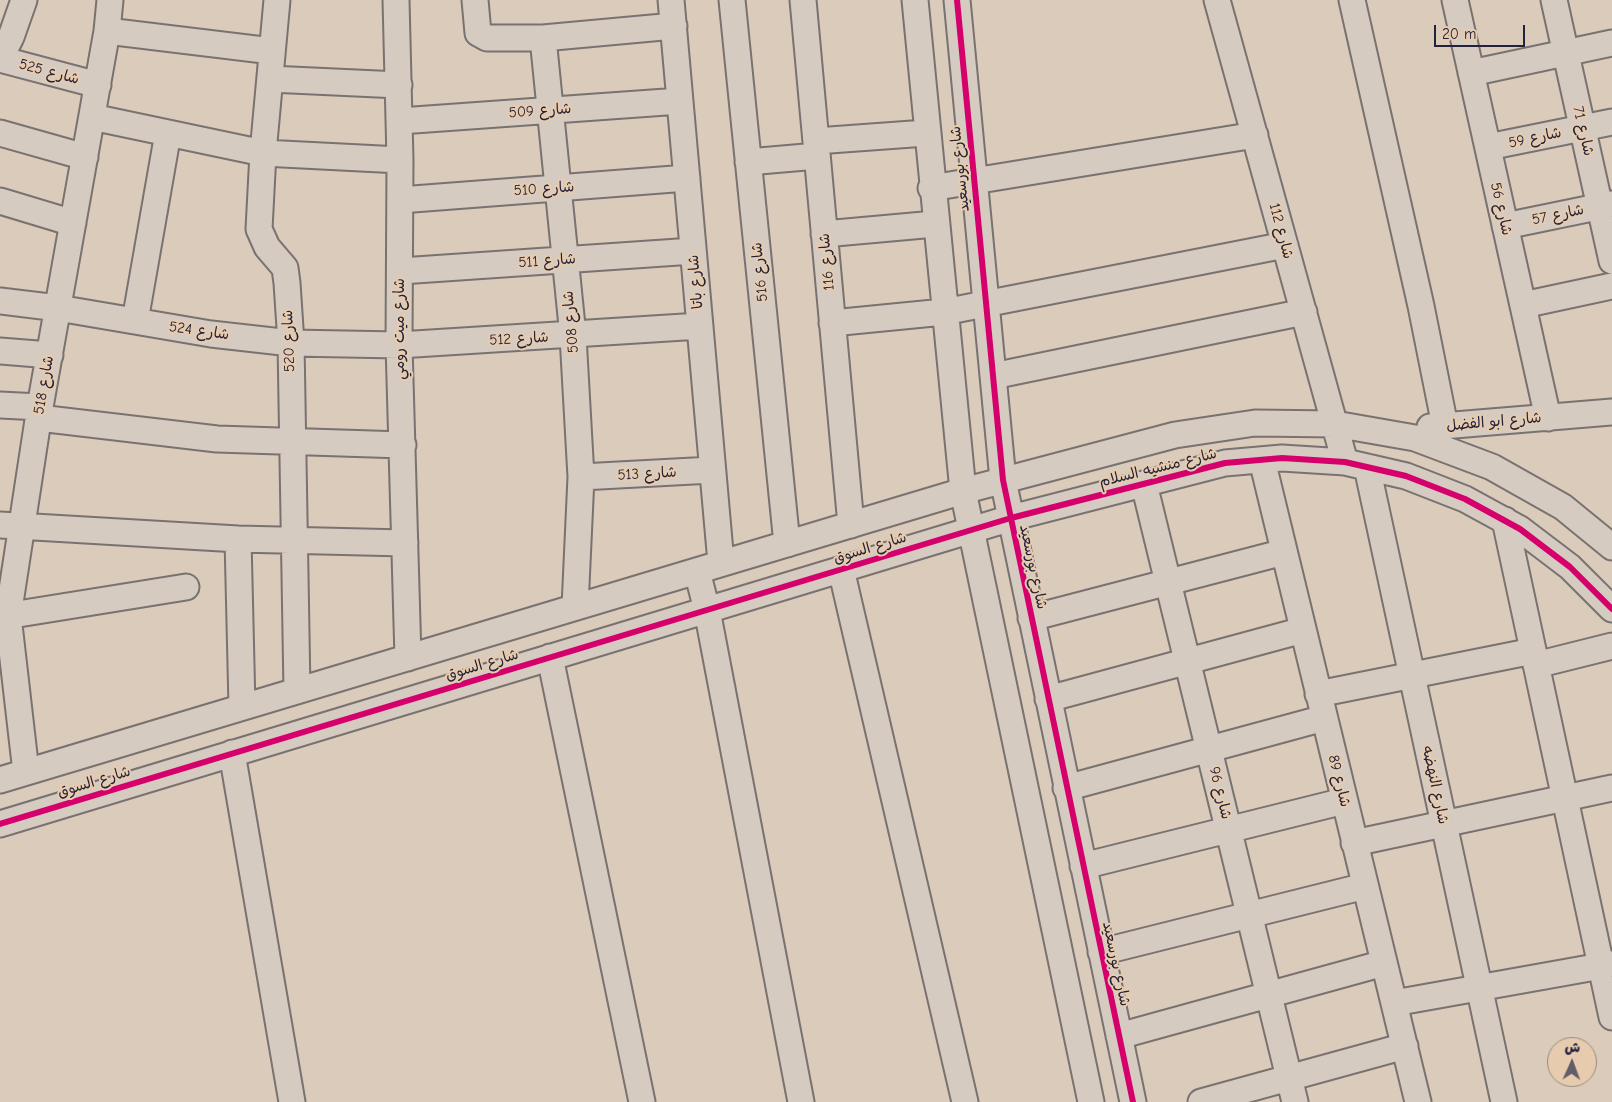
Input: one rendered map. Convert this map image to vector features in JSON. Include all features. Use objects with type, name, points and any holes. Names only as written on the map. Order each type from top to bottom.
[{"type":"street","points":[[0,59],[11,37],[24,0]]},
{"type":"street","name":"شارع 518","points":[[26,772],[4,617],[11,525],[39,413],[50,355],[98,85],[110,0]]},
{"type":"street","name":"شارع 520","points":[[277,0],[263,154],[259,229],[266,247],[285,268],[291,343],[296,691]]},
{"type":"street","name":"شارع ميت رومي","points":[[396,0],[400,121],[399,346],[408,658]]},
{"type":"street","points":[[475,0],[478,33],[482,36],[543,38],[674,26]]},
{"type":"street","name":"شارع باتا","points":[[671,0],[721,563]]},
{"type":"street","name":"شارع 516","points":[[732,0],[787,544]]},
{"type":"street","name":"شارع 116","points":[[804,0],[850,524]]},
{"type":"street","name":"شارع بورسعيد","points":[[915,0],[926,133],[963,491],[1091,1102]]},
{"type":"street","name":"شارع 112","points":[[1218,0],[1335,424],[1356,465]]},
{"type":"street","points":[[1352,0],[1446,426]]},
{"type":"street","name":"شارع 56","points":[[1455,0],[1548,418]]},
{"type":"street","name":"شارع 71","points":[[1554,0],[1582,128],[1606,205],[1612,261]]},
{"type":"street","points":[[916,25],[958,10]]},
{"type":"street","name":"شارع بورسعيد","points":[[958,10],[1003,480],[1133,1102]]},
{"type":"street","points":[[107,30],[272,51]]},
{"type":"street","name":"شارع 508","points":[[543,38],[573,336],[581,478],[575,608]]},
{"type":"street","points":[[1471,73],[1612,43]]},
{"type":"street","name":"شارع 525","points":[[0,59],[98,85]]},
{"type":"street","points":[[270,79],[399,85]]},
{"type":"street","name":"شارع 509","points":[[400,121],[680,101]]},
{"type":"street","points":[[92,116],[263,154],[400,160]]},
{"type":"street","name":"شارع 59","points":[[1488,147],[1612,122]]},
{"type":"street","points":[[0,133],[85,158]]},
{"type":"street","points":[[135,322],[168,133]]},
{"type":"street","points":[[748,162],[817,149],[926,133]]},
{"type":"street","points":[[932,188],[1255,135]]},
{"type":"street","name":"شارع 510","points":[[400,200],[687,178]]},
{"type":"street","points":[[0,201],[73,223]]},
{"type":"street","name":"شارع 57","points":[[1505,226],[1606,205]]},
{"type":"street","points":[[824,234],[935,224]]},
{"type":"street","points":[[832,324],[944,312],[1285,245]]},
{"type":"street","name":"شارع 511","points":[[400,271],[693,251]]},
{"type":"street","points":[[1523,305],[1612,286]]},
{"type":"street","name":"شارع 524","points":[[0,301],[58,308],[211,334],[291,343],[399,346]]},
{"type":"street","points":[[993,376],[1304,312]]},
{"type":"street","name":"شارع 512","points":[[399,346],[573,336],[700,326]]},
{"type":"street","points":[[0,351],[50,355]]},
{"type":"street","points":[[0,405],[39,413],[217,439],[403,445]]},
{"type":"street","name":"شارع ابو الفضل","points":[[1375,432],[1612,412]]},
{"type":"street","name":"شارع منشيه السلام","points":[[963,491],[1175,435],[1255,423],[1335,424],[1415,438],[1492,466],[1564,507],[1609,542]]},
{"type":"street","name":"شارع منشيه السلام","points":[[971,530],[1010,518],[1225,463],[1282,458],[1356,465],[1406,476],[1465,499],[1505,520],[1520,529],[1570,568],[1612,609]]},
{"type":"street","name":"شارع 89","points":[[1262,460],[1418,1102]]},
{"type":"street","name":"شارع النهضه","points":[[1356,465],[1412,675],[1504,1102]]},
{"type":"street","name":"شارع 513","points":[[581,478],[712,470]]},
{"type":"street","name":"شارع 96","points":[[1144,484],[1295,1102]]},
{"type":"street","name":"شارع السوق","points":[[0,780],[963,491]]},
{"type":"street","points":[[1505,520],[1565,798],[1606,965],[1612,1017]]},
{"type":"street","points":[[11,525],[238,539],[405,543]]},
{"type":"street","name":"شارع السوق","points":[[0,824],[971,530]]},
{"type":"street","points":[[238,539],[242,707]]},
{"type":"street","points":[[1031,618],[1284,552]]},
{"type":"street","points":[[841,570],[965,1102]]},
{"type":"street","points":[[696,571],[707,610],[800,1102]]},
{"type":"street","points":[[4,617],[186,587]]},
{"type":"street","points":[[1048,699],[1303,630]]},
{"type":"street","points":[[1066,788],[1209,749],[1321,706],[1412,675],[1612,646]]},
{"type":"street","points":[[550,658],[642,1102]]},
{"type":"street","points":[[192,723],[198,764]]},
{"type":"street","points":[[232,753],[292,1102]]},
{"type":"street","points":[[1354,843],[1612,788]]},
{"type":"street","points":[[1083,866],[1344,801]]},
{"type":"street","points":[[1101,952],[1365,886]]},
{"type":"street","points":[[1119,1036],[1384,963]]},
{"type":"street","points":[[1394,1003],[1606,965]]},
{"type":"street","points":[[1201,1102],[1404,1046]]},
{"type":"cycle path","points":[[957,0],[1003,480],[1133,1102]]},
{"type":"cycle path","points":[[0,824],[1011,518],[1225,463],[1282,458],[1345,462],[1406,476],[1465,499],[1520,529],[1570,567],[1612,609]]}]
